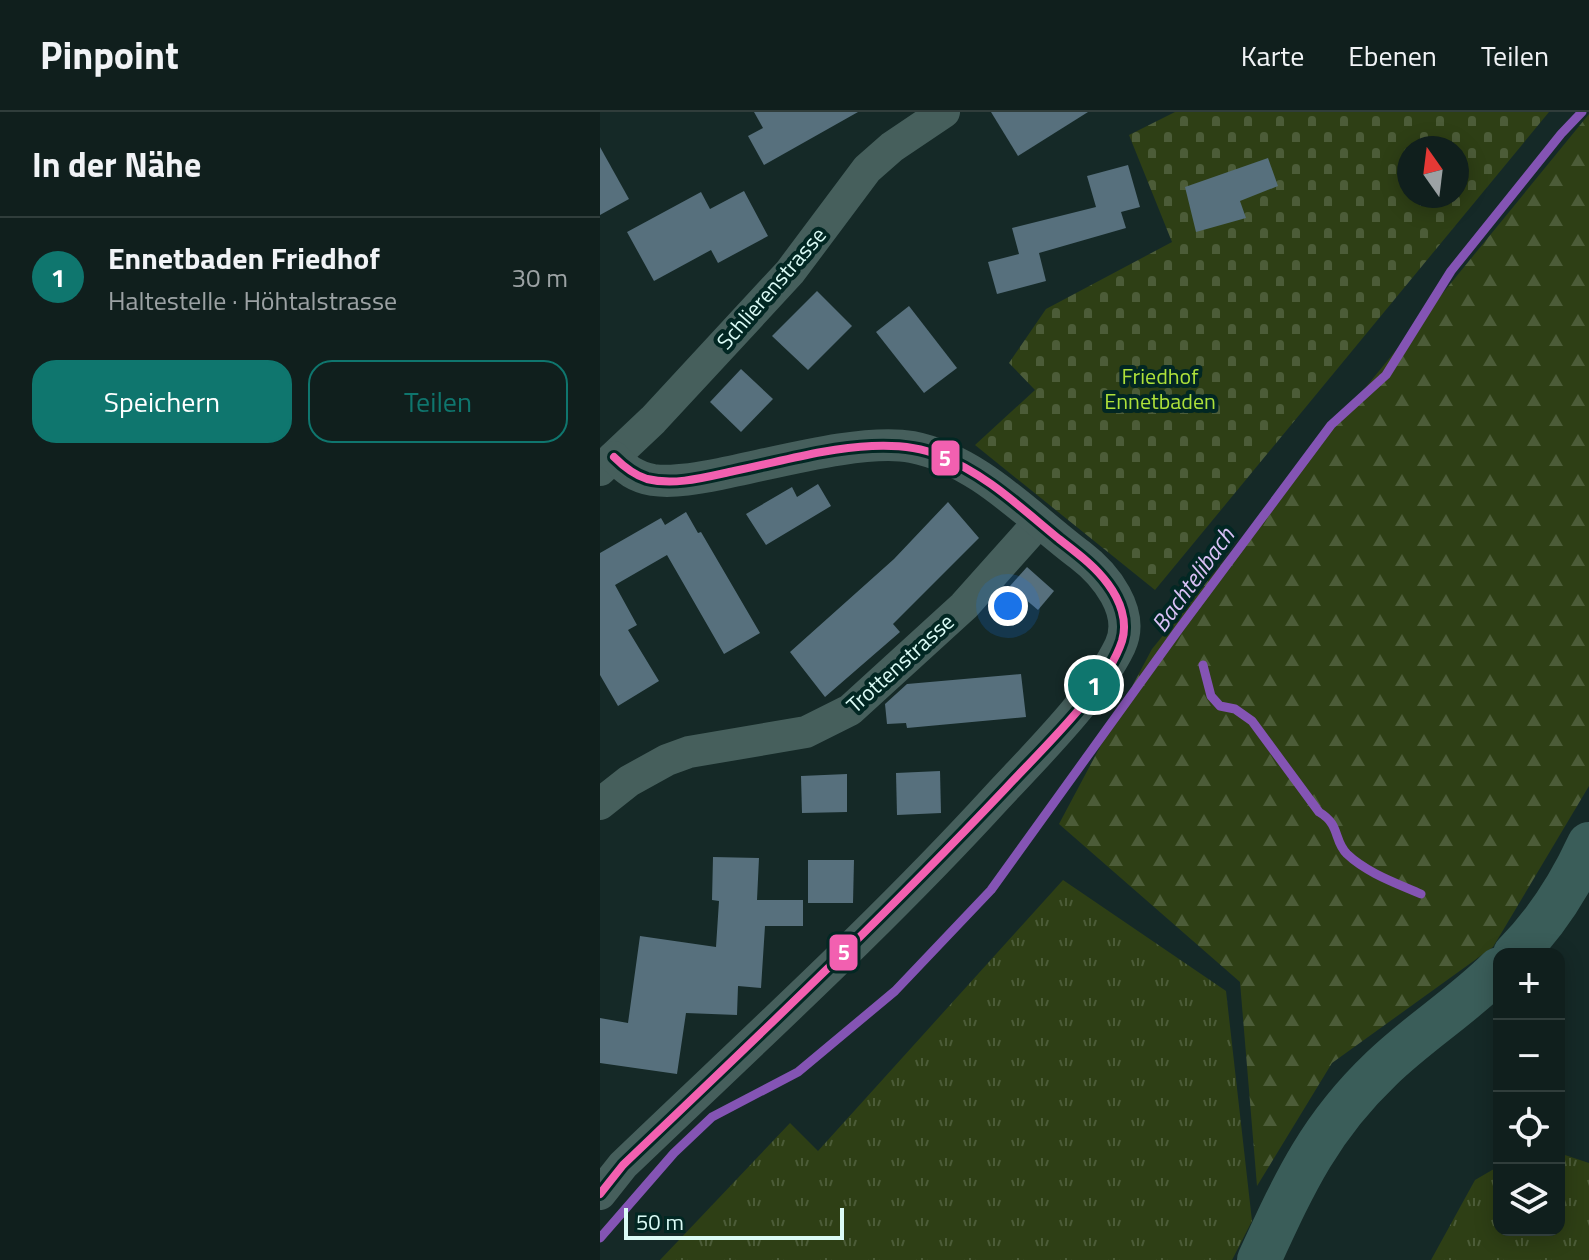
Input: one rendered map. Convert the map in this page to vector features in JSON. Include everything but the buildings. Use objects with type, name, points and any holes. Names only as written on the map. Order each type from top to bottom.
[{"type":"main road","points":[[1520,948],[1554,905],[1589,844]]},
{"type":"main road","points":[[1259,1260],[1301,1172],[1322,1136],[1345,1107],[1383,1067],[1493,974]]},
{"type":"street","name":"Schlierenstrasse","points":[[607,464],[653,420],[790,272],[867,169],[892,147],[944,112]]},
{"type":"street","points":[[600,1194],[623,1165],[931,869],[1079,705],[1115,654],[1124,631],[1114,589],[1093,566],[977,474],[931,452],[909,447],[855,448],[701,477],[655,481],[607,464]]},
{"type":"street","name":"Trottenstrasse","points":[[600,804],[629,781],[667,760],[689,752],[806,732],[850,710],[964,606],[1038,523]]},
{"type":"green space","name":"Friedhof Ennetbaden","points":[[1175,112],[1549,112],[1155,590],[975,445],[1035,390],[1009,363],[1046,309],[1172,242],[1129,135]]},
{"type":"green space","points":[[1589,114],[1589,786],[1493,947],[1332,1063],[1257,1186],[1240,982],[1059,824],[1152,649]]},
{"type":"green space","points":[[1063,880],[1226,991],[1252,1221],[1232,1260],[660,1260],[790,1123],[818,1151]]},
{"type":"green space","points":[[1565,1155],[1589,1163],[1589,1260],[1431,1260],[1475,1180],[1493,1170],[1493,1236],[1565,1236]]},
{"type":"waterway","name":"Bachtelibach","points":[[600,1238],[674,1153],[712,1117],[798,1072],[895,991],[991,890],[1331,425],[1386,375],[1451,271],[1582,112]]},
{"type":"waterway","points":[[1203,665],[1211,696],[1220,706],[1235,709],[1252,721],[1319,812],[1331,822],[1347,854],[1373,872],[1421,894]]},
{"type":"transit line","name":"5","points":[[600,1194],[623,1165],[865,932],[1054,738],[1114,660],[1124,626],[1122,611],[1112,590],[1085,560],[987,481],[930,452],[897,446],[854,447],[668,482],[642,477],[614,457]]},
{"type":"place","name":"Ennetbaden Friedhof","points":[[1094,685]]}]
